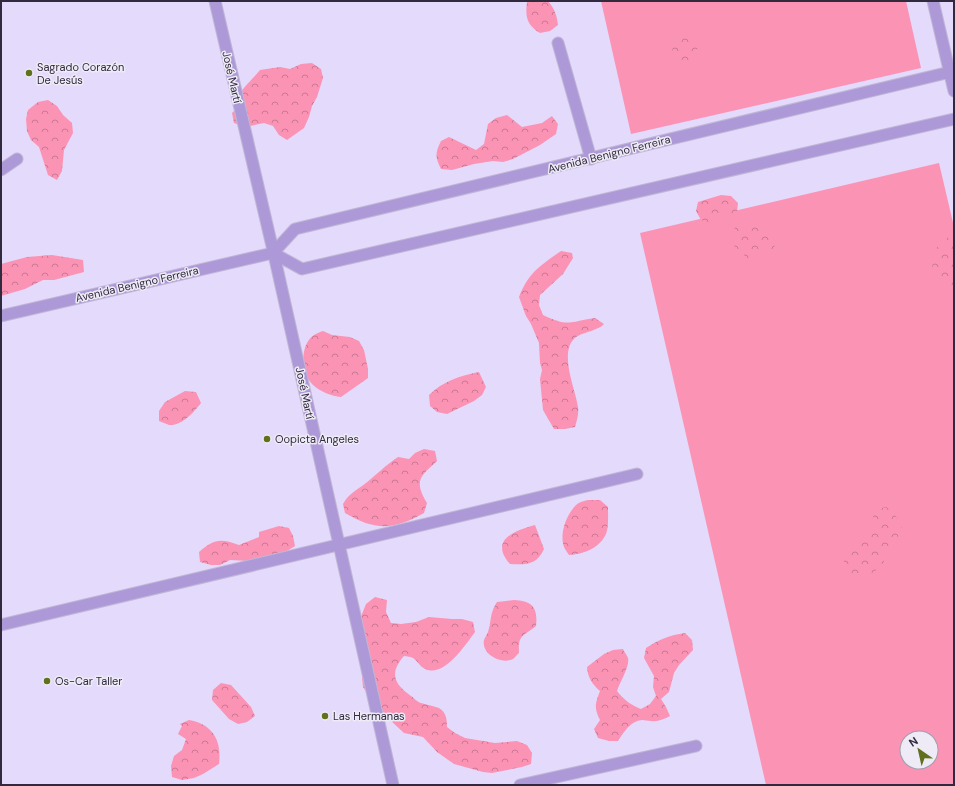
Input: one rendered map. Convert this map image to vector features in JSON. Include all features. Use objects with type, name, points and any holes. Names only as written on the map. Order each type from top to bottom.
[{"type":"street","name":"José Martí","points":[[215,1],[393,785]]},
{"type":"street","points":[[933,1],[952,72],[954,91]]},
{"type":"street","points":[[558,43],[591,159]]},
{"type":"street","name":"Avenida Benigno Ferreira","points":[[1,316],[273,253],[295,230],[952,72]]},
{"type":"street","points":[[273,253],[302,269],[954,119]]},
{"type":"street","points":[[1,170],[17,159]]},
{"type":"street","points":[[1,625],[637,474]]},
{"type":"street","points":[[520,785],[696,746]]},
{"type":"green space","points":[[548,1],[555,12],[558,25],[550,31],[540,33],[532,27],[526,12],[527,2]]},
{"type":"green space","points":[[601,1],[906,1],[921,68],[631,134]]},
{"type":"green space","points":[[684,33],[698,47],[692,66],[673,61],[672,41]]},
{"type":"green space","points":[[312,63],[321,69],[323,78],[304,128],[287,140],[279,135],[273,126],[264,123],[245,127],[234,123],[232,113],[240,105],[239,95],[260,70],[280,67],[290,69],[301,64]]},
{"type":"green space","points":[[48,100],[57,106],[63,115],[72,123],[73,133],[64,150],[62,171],[57,180],[48,175],[39,147],[31,140],[27,131],[26,119],[28,110],[38,102]]},
{"type":"green space","points":[[507,115],[522,127],[542,123],[552,116],[558,124],[556,134],[540,145],[513,159],[503,162],[493,161],[474,164],[452,170],[441,169],[436,155],[441,141],[449,137],[476,150],[484,144],[488,124],[496,118]]},
{"type":"green space","points":[[939,163],[954,227],[954,785],[766,785],[640,233]]},
{"type":"green space","points":[[721,195],[731,196],[738,203],[737,212],[709,223],[701,220],[696,211],[698,202]]},
{"type":"green space","points":[[751,224],[769,232],[776,239],[774,249],[756,258],[747,258],[733,245],[731,235],[736,226]]},
{"type":"green space","points":[[948,237],[954,238],[954,289],[946,288],[932,271],[933,251]]},
{"type":"green space","points":[[561,251],[572,253],[573,258],[563,274],[540,295],[539,305],[543,315],[551,319],[564,322],[574,322],[595,318],[604,324],[576,337],[571,343],[568,351],[568,360],[578,407],[578,417],[575,427],[554,429],[543,410],[540,379],[542,370],[540,363],[539,343],[519,297],[531,275]]},
{"type":"green space","points":[[52,255],[83,260],[84,272],[54,280],[43,280],[25,289],[1,296],[1,264],[27,257]]},
{"type":"green space","points":[[323,331],[332,335],[350,337],[359,341],[364,350],[368,369],[368,378],[341,397],[330,395],[319,390],[309,380],[304,367],[303,360],[306,345],[314,335]]},
{"type":"green space","points":[[479,372],[486,387],[482,395],[474,401],[447,414],[437,412],[430,406],[429,395],[434,390],[459,377]]},
{"type":"green space","points":[[185,391],[196,392],[201,403],[195,410],[183,421],[174,425],[169,425],[159,421],[159,411],[165,402]]},
{"type":"green space","points":[[424,449],[435,451],[437,461],[421,479],[420,489],[427,503],[424,513],[403,523],[384,526],[366,523],[345,513],[343,504],[353,492],[398,457],[409,459],[415,453]]},
{"type":"green space","points":[[600,500],[608,507],[608,522],[605,536],[602,541],[590,550],[569,555],[564,547],[562,536],[565,524],[576,505],[580,502]]},
{"type":"green space","points":[[877,506],[877,509],[886,507],[892,512],[898,519],[903,530],[894,542],[882,565],[874,572],[860,580],[850,579],[844,568],[846,556],[870,534],[874,512]]},
{"type":"green space","points":[[535,525],[544,549],[541,554],[530,563],[510,564],[504,556],[502,549],[503,543],[507,538],[519,530]]},
{"type":"green space","points":[[279,526],[289,528],[293,536],[295,546],[287,551],[269,558],[249,561],[230,560],[220,565],[211,565],[200,562],[199,552],[213,542],[227,541],[239,545],[259,537],[259,532]]},
{"type":"green space","points":[[375,597],[387,600],[386,612],[391,623],[401,624],[416,622],[429,617],[462,619],[473,622],[475,632],[461,651],[442,668],[428,670],[423,668],[413,658],[404,656],[396,668],[395,673],[397,683],[405,692],[418,702],[439,708],[446,716],[447,727],[465,738],[495,743],[517,741],[527,745],[532,753],[531,764],[492,773],[454,764],[437,752],[423,737],[404,733],[380,713],[363,687],[362,677],[364,667],[360,624],[366,604]]},
{"type":"green space","points":[[514,600],[526,602],[533,607],[536,614],[536,626],[522,636],[519,642],[519,653],[513,659],[503,661],[489,654],[484,645],[484,640],[497,602]]},
{"type":"green space","points":[[685,633],[692,640],[693,650],[679,665],[674,673],[669,692],[661,699],[670,716],[659,721],[642,720],[634,722],[618,741],[609,741],[598,738],[594,729],[600,720],[596,706],[600,691],[591,680],[587,667],[604,654],[613,650],[623,649],[628,657],[628,661],[626,670],[617,691],[628,702],[641,709],[650,704],[656,696],[653,687],[654,676],[644,658],[646,648],[664,638]]},
{"type":"green space","points":[[221,683],[231,685],[251,707],[255,716],[247,722],[238,724],[229,719],[212,700],[213,690]]},
{"type":"green space","points":[[189,720],[204,725],[210,730],[217,741],[220,756],[219,764],[194,778],[182,780],[172,777],[171,766],[174,756],[182,750],[186,739],[178,734],[182,726],[180,724]]},
{"type":"place","name":"Sagrado Corazón De Jesús","points":[[29,73]]},
{"type":"place","name":"Oopicta Angeles","points":[[267,439]]},
{"type":"place","name":"Os-Car Taller","points":[[47,681]]},
{"type":"place","name":"Las Hermanas","points":[[325,716]]}]
